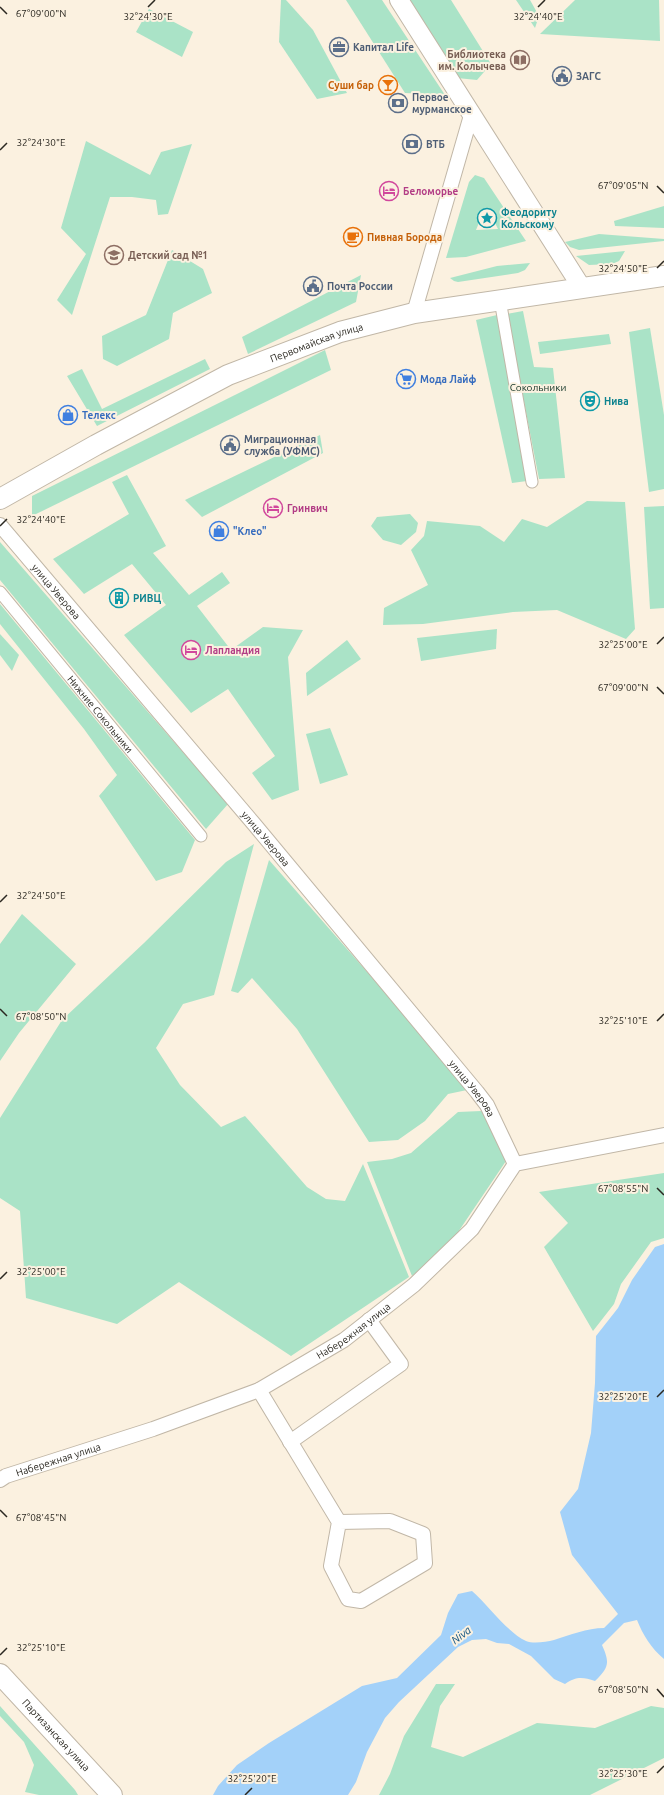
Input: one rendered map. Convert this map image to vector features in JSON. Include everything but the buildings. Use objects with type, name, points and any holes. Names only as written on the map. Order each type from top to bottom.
[{"type":"main road","name":"Первомайская улица","points":[[0,499],[96,444],[228,375],[340,332],[414,313],[664,276]]},
{"type":"main road","name":"Партизанская улица","points":[[0,1674],[112,1795]]},
{"type":"street","points":[[399,0],[472,112],[582,288]]},
{"type":"street","points":[[414,313],[472,112]]},
{"type":"street","points":[[500,300],[532,482]]},
{"type":"street","name":"улица Уверова","points":[[0,525],[249,818],[477,1092],[487,1105],[515,1164]]},
{"type":"street","name":"Нижние Сокольники","points":[[0,592],[201,836]]},
{"type":"street","points":[[515,1164],[664,1135]]},
{"type":"street","name":"Набережная улица","points":[[0,1480],[6,1476],[153,1429],[259,1390],[344,1340],[414,1284],[472,1229],[515,1164]]},
{"type":"street","points":[[290,1442],[401,1364],[369,1320]]},
{"type":"street","points":[[259,1390],[339,1522],[331,1566],[348,1598],[361,1601],[425,1562],[422,1534],[390,1521],[339,1522]]},
{"type":"green space","points":[[281,0],[286,0],[313,30],[347,93],[317,99],[279,42]]},
{"type":"green space","points":[[346,0],[382,0],[445,95],[405,93]]},
{"type":"green space","points":[[407,0],[451,0],[491,64],[477,80],[457,78]]},
{"type":"green space","points":[[516,0],[530,0],[539,16],[535,28]]},
{"type":"green space","points":[[575,0],[659,0],[660,41],[540,34]]},
{"type":"green space","points":[[149,9],[193,32],[182,57],[136,32]]},
{"type":"green space","points":[[86,141],[150,175],[161,152],[192,144],[168,214],[158,215],[156,200],[132,197],[110,197],[72,315],[57,300],[86,254],[61,228]]},
{"type":"green space","points":[[475,175],[484,178],[526,241],[466,257],[446,258],[469,182]],"holes":[[[483,213],[490,213],[498,229],[476,230]]]},
{"type":"green space","points":[[664,206],[664,228],[615,226],[614,221]]},
{"type":"green space","points":[[599,234],[664,239],[664,241],[579,250],[570,247],[565,242]]},
{"type":"green space","points":[[172,250],[203,269],[212,293],[173,313],[169,339],[117,366],[103,359],[102,336],[146,315]]},
{"type":"green space","points":[[625,251],[619,261],[612,264],[589,265],[576,256]]},
{"type":"green space","points":[[530,263],[525,270],[518,273],[458,282],[450,278],[497,266]]},
{"type":"green space","points":[[361,275],[356,302],[248,354],[242,337]]},
{"type":"green space","name":"Сокольники","points":[[523,311],[534,367],[553,368],[565,478],[539,479],[507,314]]},
{"type":"green space","name":"Сокольники","points":[[497,315],[527,481],[512,483],[476,320]]},
{"type":"green space","points":[[650,328],[664,415],[664,489],[649,492],[629,332]]},
{"type":"green space","points":[[609,334],[611,344],[540,354],[538,342]]},
{"type":"green space","points":[[325,350],[331,370],[32,516],[32,496]]},
{"type":"green space","points":[[205,359],[210,369],[97,426],[67,376],[82,369],[102,409]]},
{"type":"green space","points":[[320,435],[323,453],[202,517],[185,500]]},
{"type":"green space","points":[[127,475],[166,546],[153,553],[189,595],[222,572],[230,583],[197,606],[231,650],[263,627],[303,630],[288,657],[299,790],[272,800],[252,773],[275,756],[228,689],[191,713],[124,635],[166,605],[132,564],[84,594],[53,559],[129,514],[112,482]]},
{"type":"green space","points":[[587,501],[625,502],[635,629],[626,639],[557,610],[513,612],[423,624],[383,625],[384,608],[428,585],[411,550],[424,536],[427,521],[480,526],[504,542],[522,519],[547,527]]},
{"type":"green space","points":[[664,506],[664,608],[650,609],[644,507]]},
{"type":"green space","points":[[410,514],[418,523],[416,532],[401,545],[383,540],[371,526],[377,517]]},
{"type":"green space","points":[[0,542],[228,804],[206,829],[0,580]]},
{"type":"green space","points":[[0,604],[195,840],[182,872],[156,881],[99,796],[117,775],[84,729],[0,624]]},
{"type":"green space","points":[[497,629],[496,649],[421,661],[417,638]]},
{"type":"green space","points":[[0,634],[19,655],[12,671],[0,655]]},
{"type":"green space","points":[[347,640],[361,659],[307,696],[306,673]]},
{"type":"green space","points":[[330,728],[348,775],[320,784],[306,734]]},
{"type":"green space","points":[[254,844],[214,995],[183,1004],[156,1048],[180,1085],[221,1127],[245,1116],[307,1187],[326,1199],[345,1201],[363,1164],[409,1277],[291,1356],[179,1282],[117,1324],[26,1298],[20,1211],[0,1198],[0,1118],[62,1020],[144,943],[226,862]]},
{"type":"green space","points":[[269,860],[418,1030],[467,1090],[448,1094],[425,1121],[398,1140],[369,1142],[297,1029],[252,978],[238,993],[231,991]]},
{"type":"green space","points":[[22,914],[76,964],[19,1033],[0,1061],[0,944]]},
{"type":"green space","points":[[481,1111],[488,1117],[506,1161],[448,1247],[412,1276],[367,1162],[392,1159],[411,1153],[458,1112]]},
{"type":"green space","points":[[664,1173],[664,1238],[651,1242],[621,1284],[614,1304],[593,1331],[544,1247],[568,1223],[539,1192]]},
{"type":"green space","points":[[436,1684],[455,1684],[440,1706],[431,1747],[463,1757],[537,1723],[595,1728],[651,1706],[664,1708],[664,1758],[590,1795],[379,1795],[390,1774],[404,1736]]},
{"type":"green space","points":[[0,1706],[78,1795],[39,1795],[25,1792],[34,1765],[24,1742],[0,1716]]},
{"type":"water","name":"Niva","points":[[664,1244],[664,1659],[648,1641],[637,1620],[624,1623],[602,1645],[607,1664],[603,1672],[595,1681],[576,1678],[565,1684],[554,1679],[531,1656],[509,1644],[497,1643],[486,1639],[472,1640],[458,1647],[399,1702],[385,1718],[367,1752],[356,1782],[348,1795],[213,1795],[218,1786],[237,1765],[269,1743],[362,1686],[397,1678],[441,1635],[448,1613],[458,1594],[472,1591],[512,1632],[526,1641],[532,1642],[551,1641],[585,1630],[604,1628],[618,1614],[572,1555],[560,1512],[578,1489],[591,1433],[595,1383],[596,1336],[618,1308],[632,1280],[655,1247]]},
{"type":"place","name":"Капитал Life","points":[[339,47]]},
{"type":"place","name":"Библиотека им. Колычева","points":[[520,60]]},
{"type":"place","name":"ЗАГС","points":[[562,76]]},
{"type":"place","name":"Суши бар","points":[[388,85]]},
{"type":"place","name":"Первое мурманское","points":[[398,103]]},
{"type":"place","name":"ВТБ","points":[[412,144]]},
{"type":"place","name":"Беломорье","points":[[389,191]]},
{"type":"place","name":"Феодориту Кольскому","points":[[487,218]]},
{"type":"place","name":"Пивная Борода","points":[[353,237]]},
{"type":"place","name":"Детский сад №1","points":[[114,255]]},
{"type":"place","name":"Почта России","points":[[313,286]]},
{"type":"place","name":"Мода Лайф","points":[[406,379]]},
{"type":"place","name":"Нива","points":[[590,401]]},
{"type":"place","name":"Телекс","points":[[68,415]]},
{"type":"place","name":"Миграционная служба (УФМС)","points":[[230,445]]},
{"type":"place","name":"Гринвич","points":[[273,508]]},
{"type":"place","name":"\"Клео\"","points":[[219,531]]},
{"type":"place","name":"РИВЦ","points":[[119,598]]},
{"type":"place","name":"Лапландия","points":[[191,650]]}]
